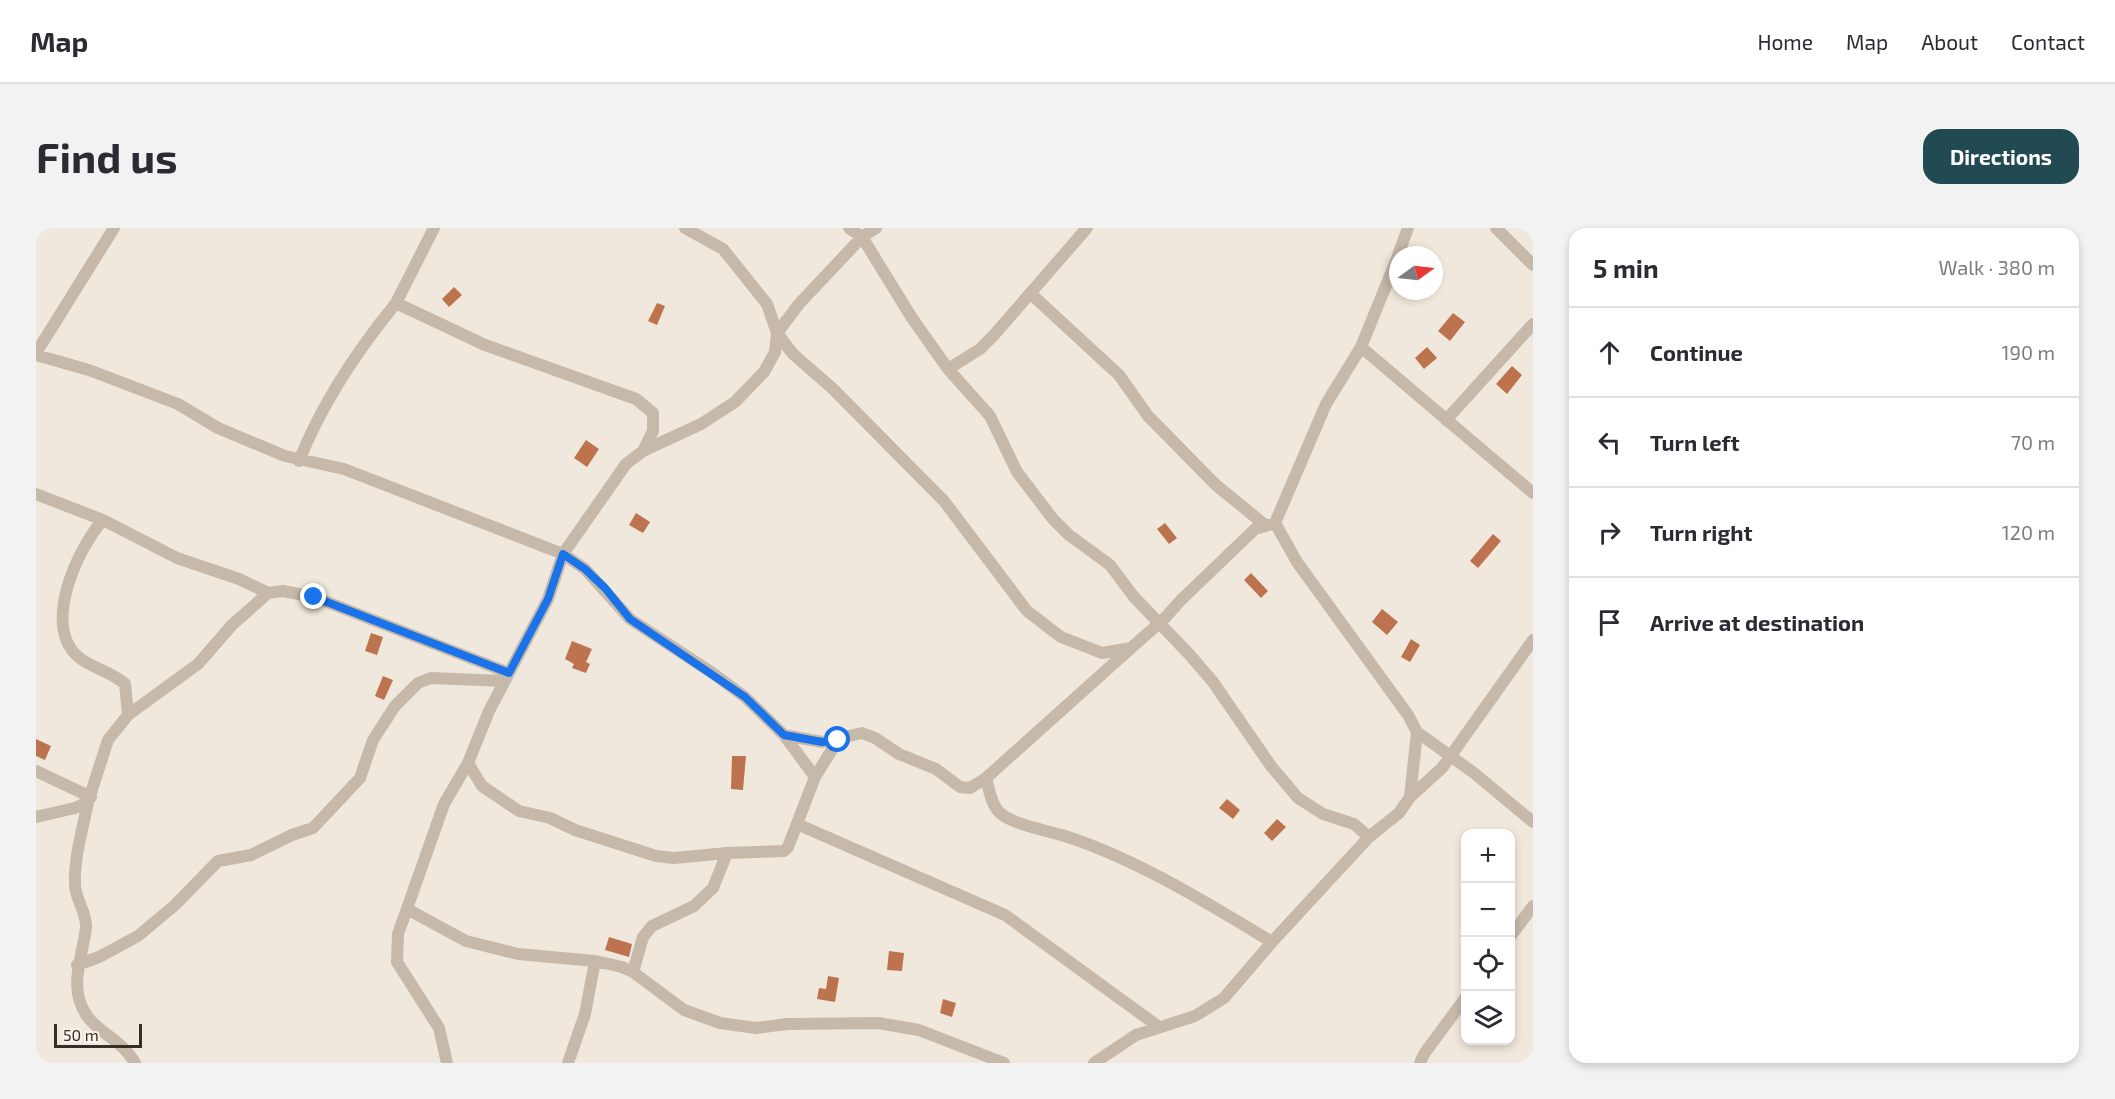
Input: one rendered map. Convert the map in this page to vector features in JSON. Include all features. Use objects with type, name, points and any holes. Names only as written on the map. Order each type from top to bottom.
[{"type":"street","points":[[114,228],[36,354],[89,370],[178,404],[218,428],[298,461],[344,469],[563,554],[585,569],[605,588],[630,619],[745,697],[784,735],[815,777]]},
{"type":"street","points":[[298,461],[314,423],[360,347],[396,303],[434,228]]},
{"type":"street","points":[[685,228],[723,249],[736,263],[767,304],[777,333],[793,354],[832,388],[944,501],[1027,611],[1061,637],[1088,649],[1102,653],[1131,648]]},
{"type":"street","points":[[849,228],[862,237],[912,318],[948,369],[990,416],[1006,452],[1039,502],[1069,535],[1110,565],[1134,597],[1213,682],[1283,782],[1311,808],[1354,824],[1369,837]]},
{"type":"street","points":[[447,1063],[439,1028],[398,962],[398,934],[444,804],[468,763],[506,677],[548,599],[563,554],[602,494],[626,464],[643,451],[701,424],[735,402],[764,372],[775,352],[777,333],[799,304],[862,237],[876,228]]},
{"type":"street","points":[[948,369],[980,349],[1087,228]]},
{"type":"street","points":[[1401,246],[1408,228]]},
{"type":"street","points":[[1496,228],[1533,265]]},
{"type":"street","points":[[784,735],[822,742],[862,733],[875,738],[898,754],[936,769],[960,787],[970,788],[986,778],[1159,623],[1255,529],[1270,524],[1326,404],[1361,347],[1389,277]]},
{"type":"street","points":[[1030,293],[1119,375],[1148,416],[1216,485],[1270,524],[1408,715],[1417,732],[1533,822]]},
{"type":"street","points":[[396,303],[485,345],[636,399],[653,413],[653,431],[643,451]]},
{"type":"street","points":[[1446,420],[1533,324]]},
{"type":"street","points":[[1361,347],[1533,494]]},
{"type":"street","points":[[36,494],[103,520],[177,558],[239,579],[268,593],[283,591],[314,597],[506,677]]},
{"type":"street","points":[[103,520],[82,548],[61,608],[62,624],[64,633],[80,658],[116,675],[125,684],[128,715]]},
{"type":"street","points":[[135,1063],[128,1051],[87,1016],[78,993],[76,965],[86,927],[75,895],[74,881],[89,799],[108,740],[128,715],[198,664],[232,625],[268,593]]},
{"type":"street","points":[[1094,1063],[1136,1035],[1195,1016],[1224,998],[1272,942],[1369,837],[1400,813],[1410,797],[1442,768],[1533,640]]},
{"type":"street","points":[[76,965],[99,957],[138,936],[175,906],[218,861],[251,855],[292,835],[313,828],[360,778],[373,740],[395,706],[418,683],[431,678],[506,677]]},
{"type":"street","points":[[1410,797],[1417,732]]},
{"type":"street","points":[[468,763],[482,786],[519,811],[550,818],[575,830],[656,856],[674,858],[784,851],[815,777],[838,740]]},
{"type":"street","points":[[36,771],[89,799]]},
{"type":"street","points":[[986,778],[993,803],[1006,816],[1105,852],[1187,891],[1272,942]]},
{"type":"street","points":[[36,817],[75,808],[89,799]]},
{"type":"street","points":[[797,824],[1005,915],[1159,1027]]},
{"type":"street","points":[[633,972],[643,937],[652,926],[694,906],[713,888],[727,853]]},
{"type":"street","points":[[1515,930],[1533,906]]},
{"type":"street","points":[[407,909],[466,941],[518,954],[595,961],[633,972],[684,1010],[720,1023],[756,1028],[788,1024],[878,1023],[919,1030],[1004,1063]]},
{"type":"street","points":[[568,1063],[585,1014],[595,961]]},
{"type":"street","points":[[1420,1063],[1424,1054],[1461,1004]]},
{"type":"building","points":[[454,287],[462,295],[449,307],[442,299]]},
{"type":"building","points":[[657,303],[665,306],[657,325],[648,321]]},
{"type":"building","points":[[1453,313],[1465,322],[1450,341],[1438,331]]},
{"type":"building","points":[[1427,347],[1437,358],[1424,369],[1415,358]]},
{"type":"building","points":[[1512,366],[1522,375],[1507,394],[1496,384]]},
{"type":"building","points":[[586,440],[599,449],[587,467],[574,458]]},
{"type":"building","points":[[636,513],[650,522],[643,533],[629,525]]},
{"type":"building","points":[[1165,523],[1177,538],[1169,544],[1157,529]]},
{"type":"building","points":[[1493,534],[1501,541],[1478,568],[1470,561]]},
{"type":"building","points":[[1251,573],[1268,591],[1261,598],[1244,580]]},
{"type":"building","points":[[1382,609],[1398,622],[1387,635],[1372,622]]},
{"type":"building","points":[[371,633],[383,637],[377,655],[365,651]]},
{"type":"building","points":[[1411,639],[1420,645],[1410,662],[1401,657]]},
{"type":"building","points":[[572,641],[592,649],[586,662],[590,664],[586,673],[572,668],[574,664],[565,659]]},
{"type":"building","points":[[383,676],[393,680],[384,700],[375,696]]},
{"type":"building","points":[[36,739],[51,746],[45,760],[36,756]]},
{"type":"building","points":[[732,756],[746,756],[743,790],[731,789]]},
{"type":"building","points":[[1227,799],[1240,810],[1233,819],[1219,808]]},
{"type":"building","points":[[1277,819],[1286,827],[1272,841],[1264,833]]},
{"type":"building","points":[[609,937],[632,944],[629,957],[605,950]]},
{"type":"building","points":[[889,951],[904,953],[902,971],[887,970]]},
{"type":"building","points":[[828,976],[839,978],[835,1002],[817,999],[819,988],[826,989]]},
{"type":"building","points":[[943,999],[956,1003],[952,1017],[940,1013]]},
{"type":"route","points":[[314,597],[509,673],[548,599],[563,554],[585,569],[605,588],[630,619],[745,697],[784,735],[822,742],[838,740]]}]
